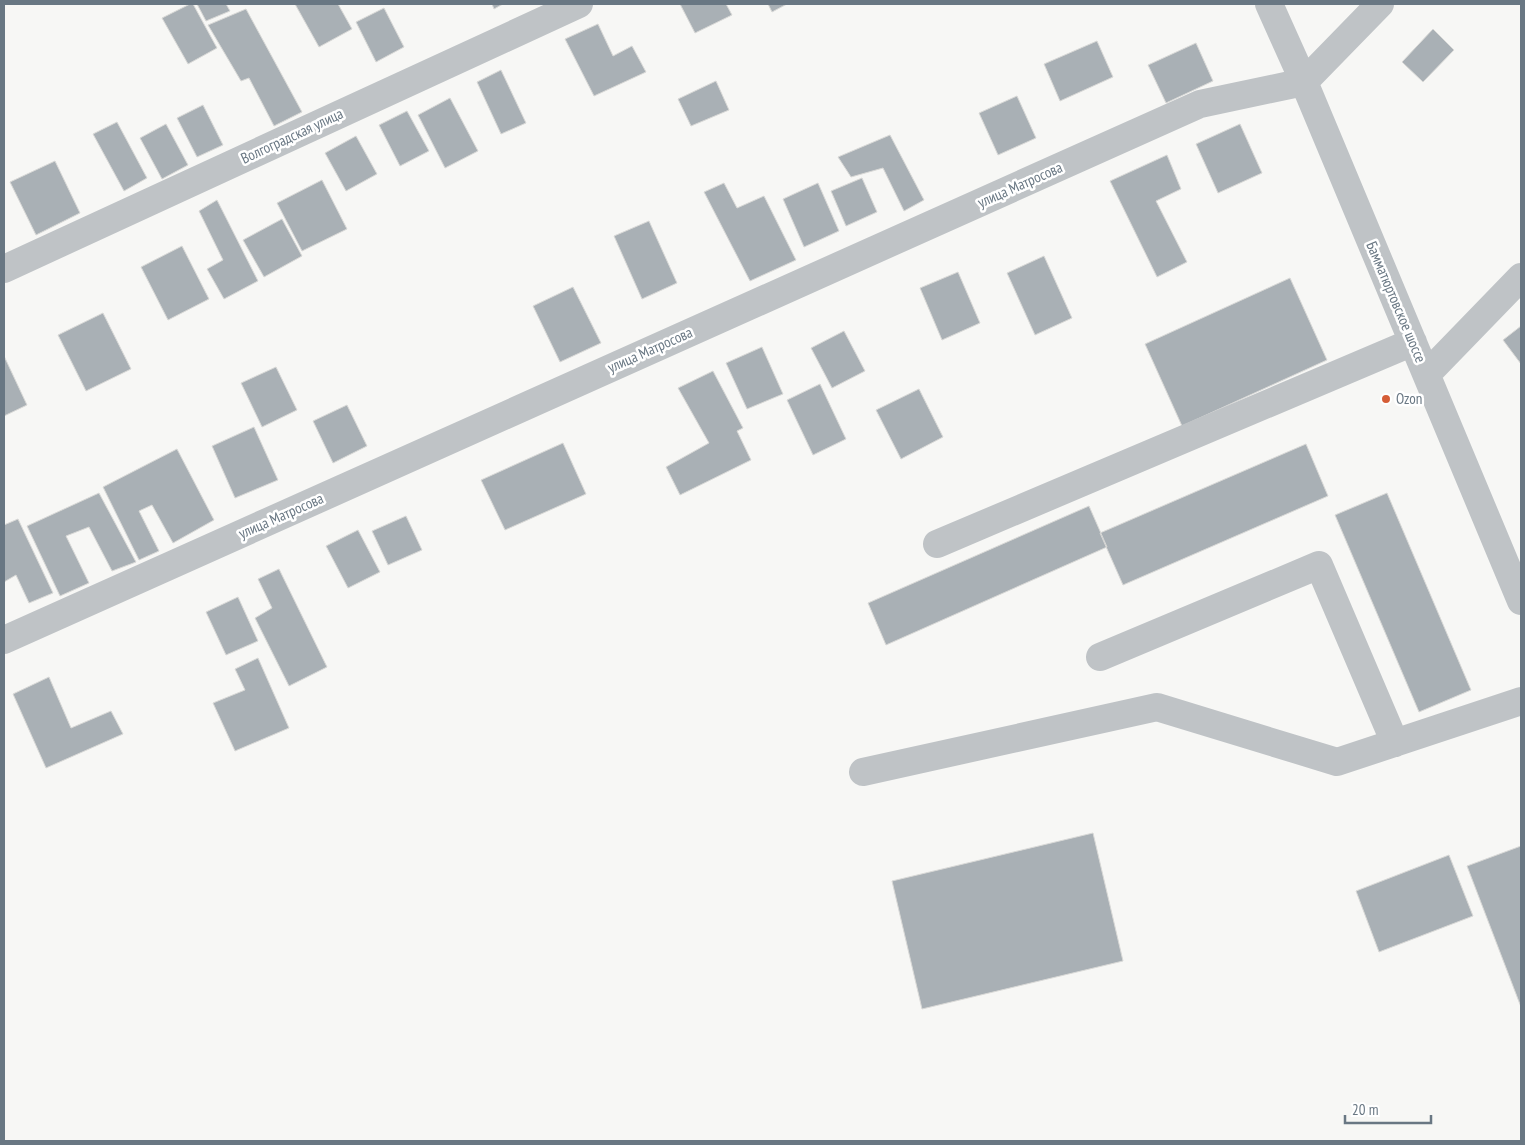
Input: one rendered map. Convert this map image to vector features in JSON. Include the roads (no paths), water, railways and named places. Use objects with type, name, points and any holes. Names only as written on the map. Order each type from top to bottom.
[{"type":"street","name":"Волгоградская улица","points":[[4,269],[579,4]]},
{"type":"street","name":"Бамматюртовское шоссе","points":[[1269,4],[1304,82],[1521,601]]},
{"type":"street","points":[[1304,82],[1380,4]]},
{"type":"street","name":"улица Матросова","points":[[4,640],[1200,104],[1304,82]]},
{"type":"street","points":[[1427,374],[1521,277]]},
{"type":"street","points":[[936,544],[1413,342]]},
{"type":"street","points":[[1100,657],[1319,565],[1395,743]]},
{"type":"street","points":[[864,772],[1157,707],[1337,762],[1521,701]]},
{"type":"place","name":"Ozon","points":[[1386,399]]}]
